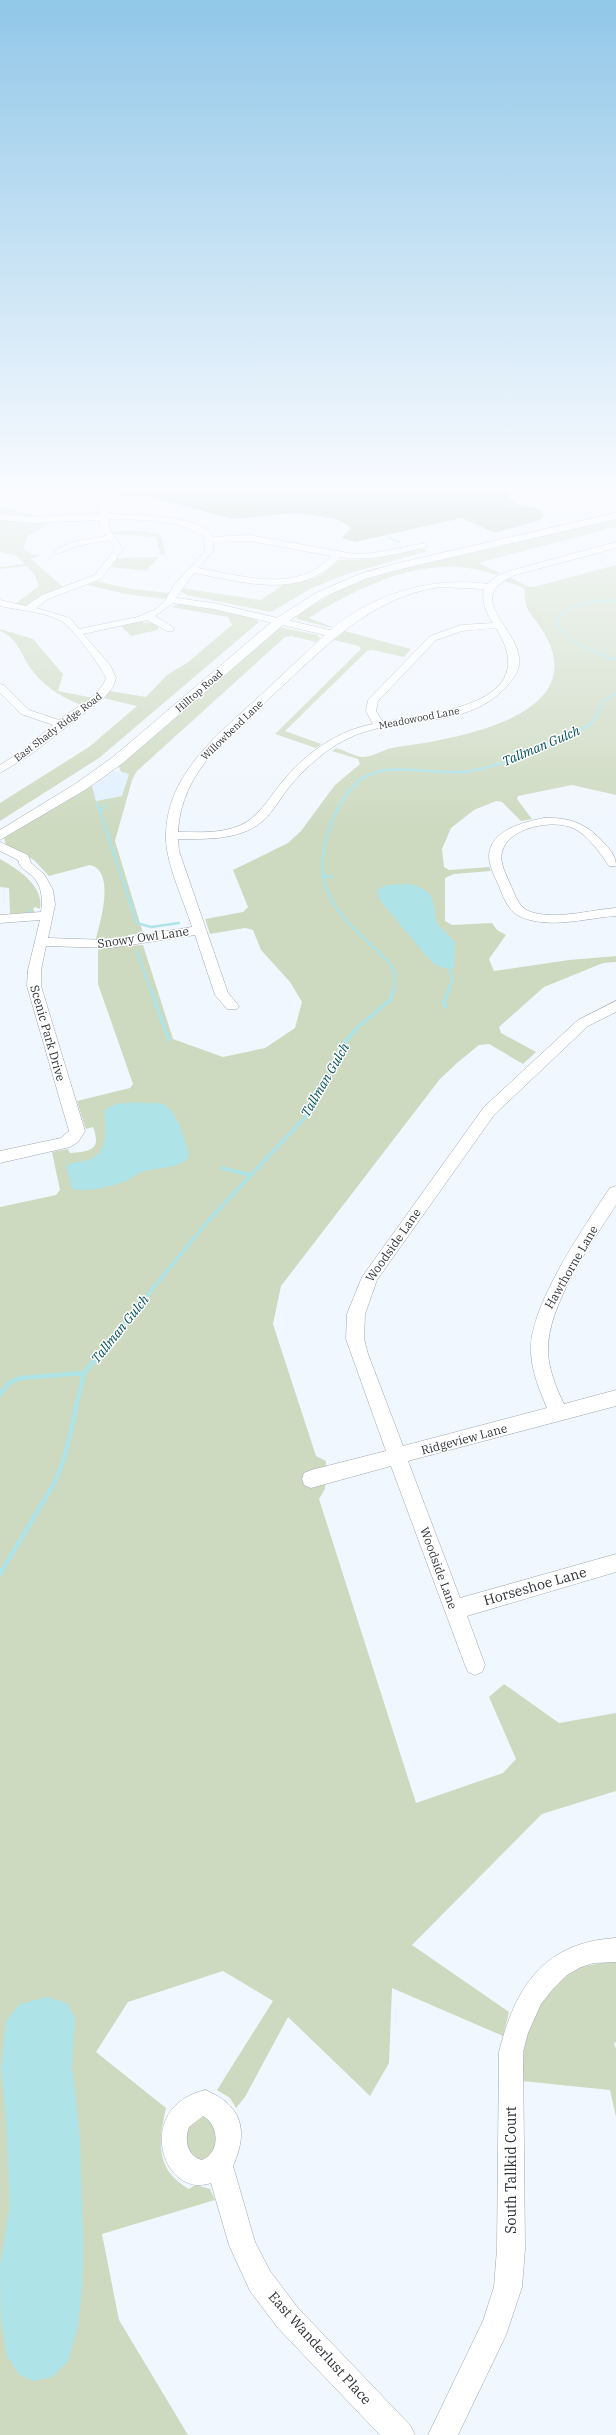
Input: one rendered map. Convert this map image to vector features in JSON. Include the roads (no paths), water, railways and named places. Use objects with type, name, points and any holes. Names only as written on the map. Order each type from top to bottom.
[{"type":"main road","name":"Hilltop Road","points":[[0,825],[71,782],[108,755],[274,619],[301,601]]},
{"type":"main road","name":"Hilltop Road","points":[[0,836],[77,789],[118,760],[274,619],[309,601]]},
{"type":"street","points":[[28,609],[40,601]]},
{"type":"street","points":[[77,632],[148,616],[162,610],[169,601]]},
{"type":"street","points":[[186,601],[274,619],[333,634]]},
{"type":"street","name":"Willowbend Lane","points":[[232,1006],[222,995],[177,865],[172,836],[177,801],[188,778],[198,763],[333,634],[366,611],[389,601]]},
{"type":"street","name":"Meadowood Lane","points":[[172,836],[223,833],[248,827],[262,817],[293,777],[328,746],[348,734],[380,726],[448,714],[474,706],[495,694],[510,677],[515,661],[512,645],[487,601]]},
{"type":"street","name":"East Shady Ridge Road","points":[[0,603],[62,617],[77,632],[107,669],[111,680],[101,695],[60,724],[28,751],[2,767]]},
{"type":"street","points":[[148,616],[170,629]]},
{"type":"street","points":[[380,726],[371,711],[372,700],[428,642],[454,630],[500,625]]},
{"type":"street","points":[[0,686],[4,696],[26,713],[60,724]]},
{"type":"street","points":[[615,860],[599,846],[584,824],[563,822],[533,824],[513,832],[499,844],[495,857],[513,906],[524,914],[545,918],[616,912]]},
{"type":"street","name":"Scenic Park Drive","points":[[0,846],[24,858],[25,864],[37,874],[46,888],[49,901],[48,916],[33,970],[34,989],[76,1126],[78,1140],[0,1157]]},
{"type":"street","points":[[0,856],[16,864],[25,864]]},
{"type":"street","points":[[514,923],[524,914]]},
{"type":"street","points":[[0,919],[48,916]]},
{"type":"street","name":"Snowy Owl Lane","points":[[40,942],[110,944],[199,930]]},
{"type":"street","name":"Woodside Lane","points":[[475,1665],[356,1346],[356,1314],[363,1290],[397,1237],[492,1107],[583,1023],[616,1006]]},
{"type":"street","name":"Hawthorne Lane","points":[[559,1414],[546,1386],[541,1368],[538,1339],[541,1321],[550,1299],[616,1192]]},
{"type":"street","name":"Ridgeview Lane","points":[[311,1479],[616,1398]]},
{"type":"street","name":"Horseshoe Lane","points":[[454,1610],[616,1563]]},
{"type":"street","name":"South Tallkid Court","points":[[443,2435],[496,2325],[508,2287],[511,2249],[511,2052],[518,2022],[535,1990],[557,1968],[578,1956],[597,1951],[616,1950]]},
{"type":"street","name":"East Wanderlust Place","points":[[219,2164],[243,2245],[260,2281],[288,2318],[400,2435]]},
{"type":"water","points":[[409,884],[429,893],[432,898],[437,924],[455,942],[454,968],[451,969],[437,966],[428,958],[379,899],[377,890],[387,885]]},
{"type":"water","points":[[129,1103],[159,1103],[165,1105],[171,1110],[179,1124],[189,1154],[182,1163],[147,1170],[126,1181],[97,1189],[76,1190],[72,1188],[66,1166],[72,1163],[92,1159],[102,1149],[106,1127],[104,1112],[108,1108],[113,1105]]},
{"type":"water","points":[[47,1997],[67,2003],[75,2018],[72,2066],[80,2135],[83,2247],[82,2289],[78,2326],[68,2361],[52,2377],[34,2381],[19,2375],[7,2356],[1,2322],[0,2265],[10,2206],[6,2118],[1,2069],[6,2021],[20,2004]]},
{"type":"waterway","name":"Tallman Gulch","points":[[606,601],[575,606],[561,614],[556,620],[560,628],[573,640],[616,660]]},
{"type":"waterway","name":"Tallman Gulch","points":[[600,708],[602,702],[616,694]]},
{"type":"waterway","name":"Tallman Gulch","points":[[324,876],[322,865],[325,844],[333,819],[343,799],[352,787],[364,778],[381,771],[392,770],[458,772],[485,768],[516,758],[588,726],[595,719],[600,707]]},
{"type":"waterway","points":[[97,803],[137,923],[151,927],[179,923]]},
{"type":"waterway","points":[[101,811],[106,805]]},
{"type":"waterway","points":[[324,876],[332,877]]},
{"type":"waterway","name":"Tallman Gulch","points":[[324,876],[325,884],[332,900],[342,916],[389,962],[395,976],[393,991]]},
{"type":"waterway","points":[[137,951],[151,991]]},
{"type":"waterway","points":[[448,965],[453,980],[448,991]]},
{"type":"waterway","points":[[151,990],[169,1040]]},
{"type":"waterway","name":"Tallman Gulch","points":[[97,1357],[207,1222],[310,1112],[331,1073],[340,1048],[357,1028],[390,1000],[393,990]]},
{"type":"waterway","points":[[446,1007],[443,1003],[449,990]]},
{"type":"waterway","points":[[222,1168],[250,1175]]},
{"type":"waterway","name":"Tallman Gulch","points":[[84,1373],[98,1356]]},
{"type":"waterway","points":[[0,1394],[10,1382],[21,1378],[84,1373]]},
{"type":"waterway","name":"Tallman Gulch","points":[[0,1574],[55,1482],[65,1456],[84,1373]]}]
